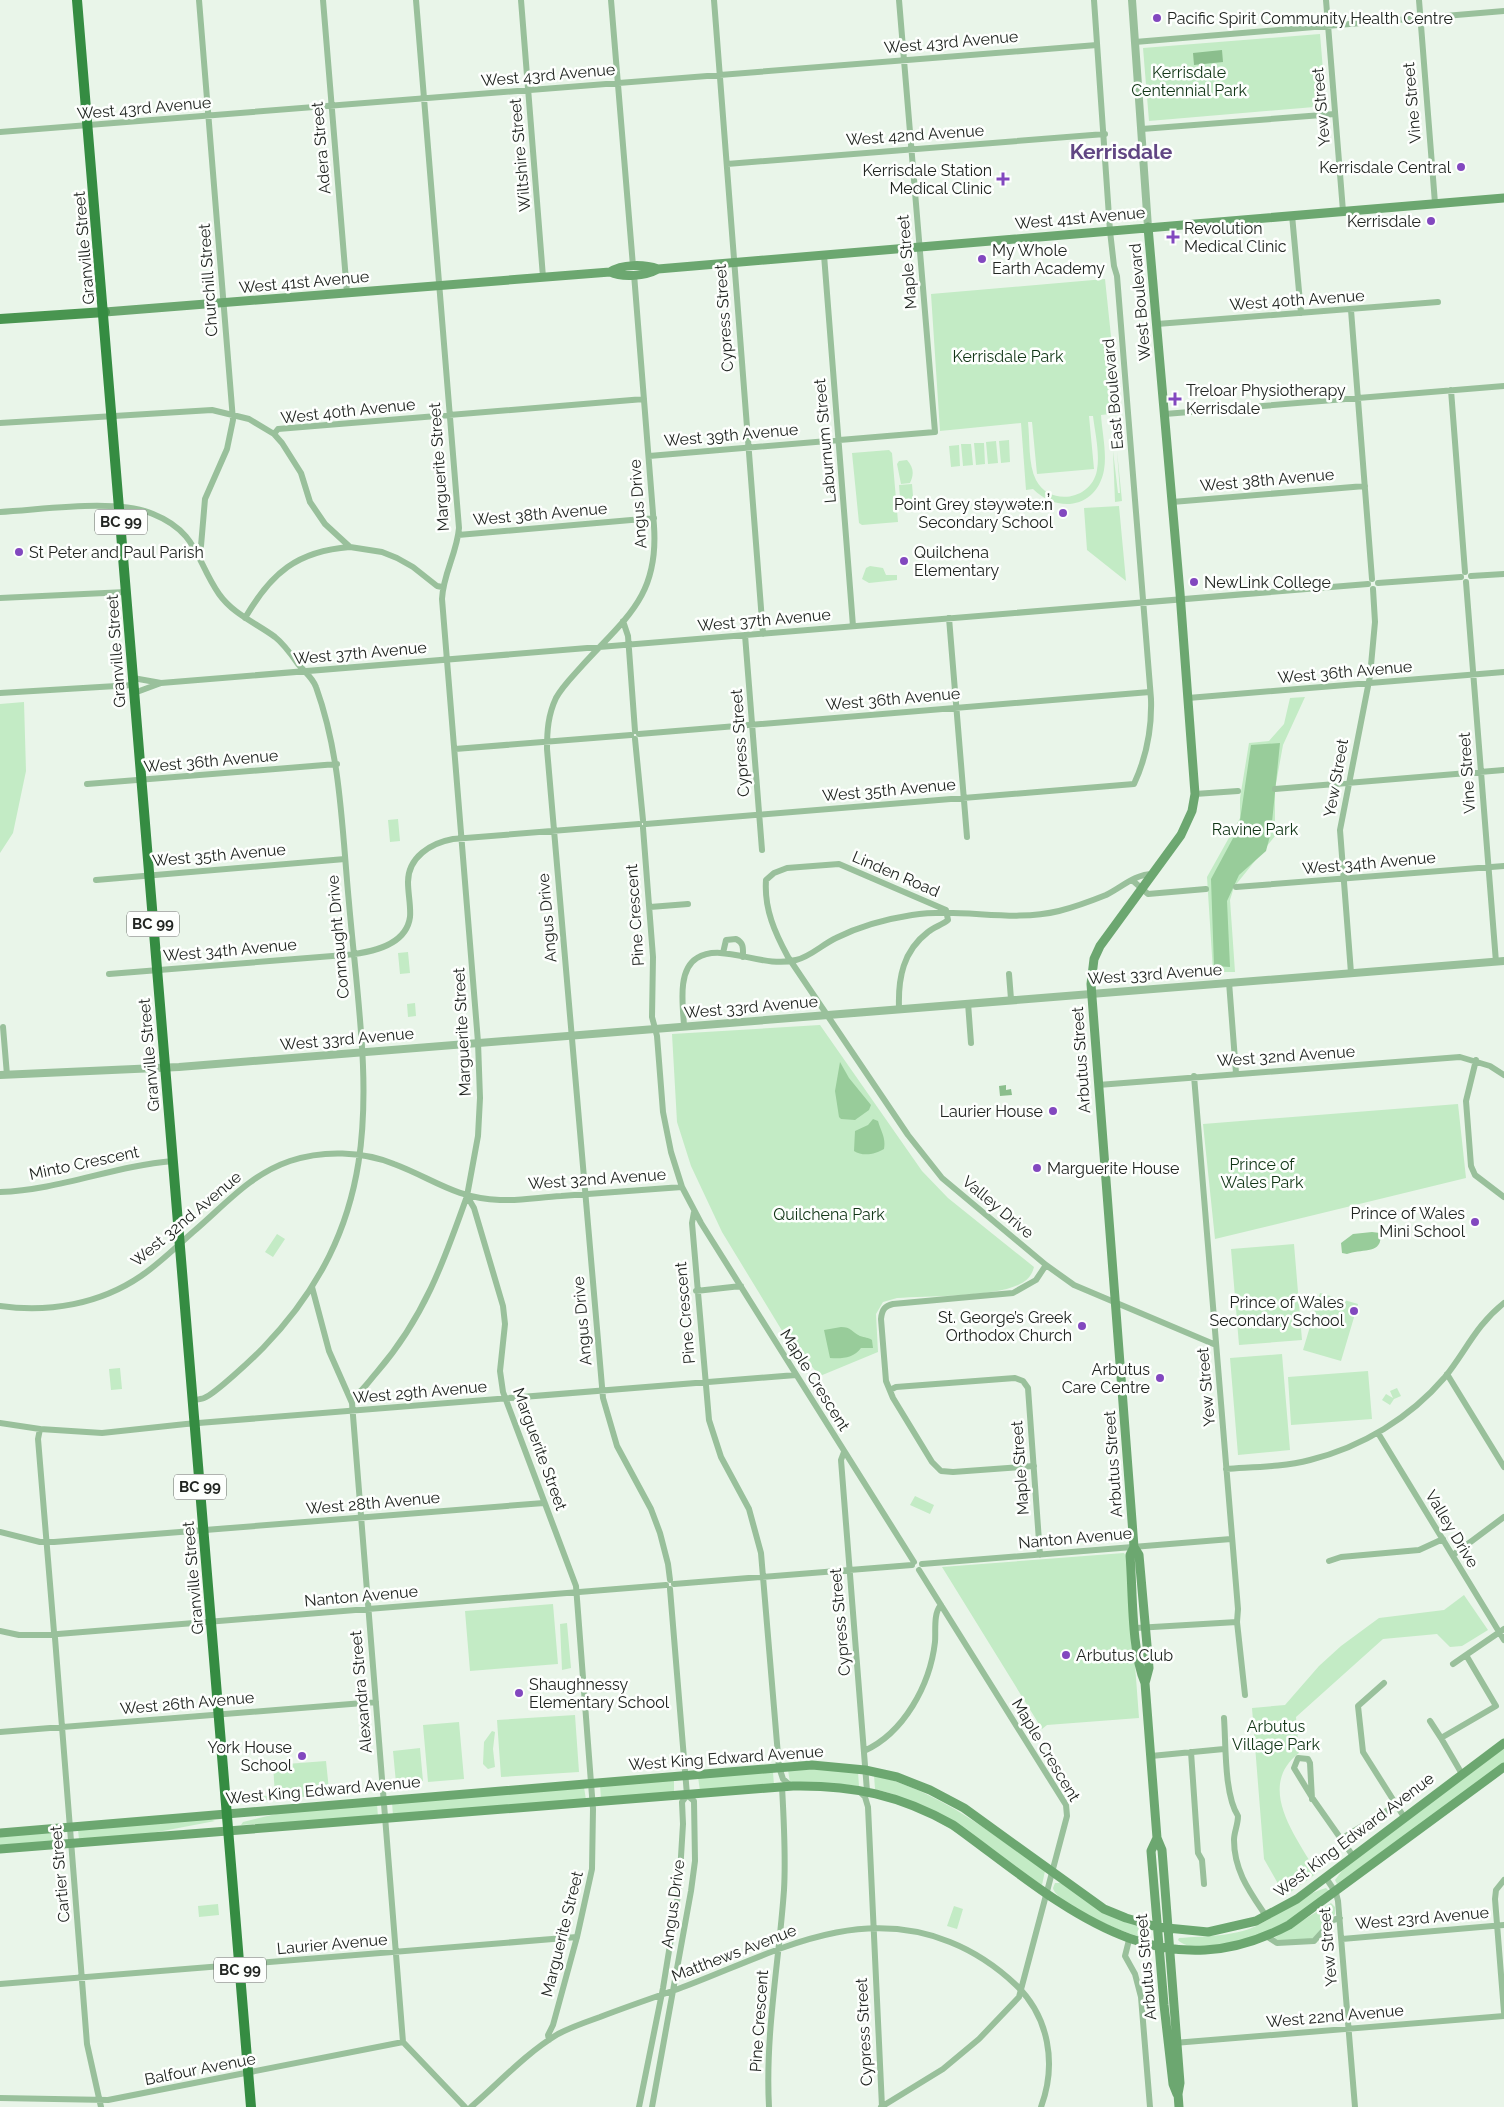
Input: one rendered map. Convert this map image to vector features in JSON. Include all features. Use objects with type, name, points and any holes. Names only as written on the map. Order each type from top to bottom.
[{"type":"highway","name":"Granville Street","points":[[77,0],[105,312],[133,685],[251,2107]]},
{"type":"main road","name":"West 41st Avenue","points":[[0,319],[610,272],[616,268],[633,270],[649,266],[658,269],[1504,198]]},
{"type":"main road","name":"West Boulevard","points":[[1148,227],[1181,600]]},
{"type":"main road","name":"Arbutus Street","points":[[1164,1948],[1167,1929],[1162,1850],[1157,1838],[1145,1683],[1140,1671],[1136,1628],[1130,1555],[1134,1547],[1091,993],[1094,959],[1100,946],[1187,824],[1195,794],[1181,600]]},
{"type":"main road","name":"Arbutus Street","points":[[1134,1547],[1140,1554],[1149,1668],[1145,1683]]},
{"type":"main road","name":"West King Edward Avenue","points":[[0,1833],[591,1782],[826,1765],[866,1770],[911,1782],[964,1808],[1104,1908],[1126,1918],[1157,1927],[1196,1932],[1242,1926],[1298,1899],[1504,1743]]},
{"type":"main road","name":"West King Edward Avenue","points":[[0,1849],[385,1820],[793,1786],[830,1786],[883,1795],[924,1810],[953,1825],[1090,1922],[1129,1940],[1164,1948],[1213,1950],[1238,1945],[1266,1936],[1302,1918],[1504,1768]]},
{"type":"main road","name":"Arbutus Street","points":[[1157,1838],[1151,1850],[1157,1927],[1164,1948],[1173,2044],[1180,2083],[1178,2094],[1179,2107]]},
{"type":"street","name":"Churchill Street","points":[[198,552],[201,546],[205,499],[227,449],[232,413],[199,0]]},
{"type":"street","name":"Adera Street","points":[[323,0],[347,293]]},
{"type":"street","name":"Marguerite Street","points":[[416,0],[458,535],[456,551],[442,587],[478,1042],[480,1098],[478,1136],[467,1196],[474,1208],[503,1306],[505,1324],[500,1372],[505,1399],[571,1572],[576,1592],[593,1803],[592,1869],[577,1937],[554,2025],[548,2035],[548,2040]]},
{"type":"street","name":"Wiltshire Street","points":[[521,0],[543,277]]},
{"type":"street","name":"Angus Drive","points":[[612,0],[656,552],[650,580],[637,604],[557,695],[547,726],[547,742],[602,1391],[618,1446],[651,1509],[660,1533],[670,1585],[687,1795],[682,1802],[683,1824],[679,1889],[639,2107]]},
{"type":"street","name":"Cypress Street","points":[[714,0],[763,634]]},
{"type":"street","name":"Maple Street","points":[[899,0],[935,432]]},
{"type":"street","name":"East Boulevard","points":[[1094,0],[1105,134],[1110,231],[1117,276],[1150,692],[1150,738],[1143,764],[1134,784]]},
{"type":"street","name":"West Boulevard","points":[[1132,0],[1148,227]]},
{"type":"street","name":"Yew Street","points":[[1326,0],[1343,211]]},
{"type":"street","name":"Vine Street","points":[[1419,0],[1434,203]]},
{"type":"street","points":[[1135,42],[1504,11]]},
{"type":"street","name":"West 43rd Avenue","points":[[0,132],[88,127],[1097,45]]},
{"type":"street","points":[[1142,129],[1336,114]]},
{"type":"street","name":"West 42nd Avenue","points":[[727,164],[1105,134]]},
{"type":"street","points":[[1292,215],[1301,313]]},
{"type":"street","name":"Laburnum Street","points":[[824,254],[853,626]]},
{"type":"street","name":"West 40th Avenue","points":[[1158,324],[1438,302]]},
{"type":"street","name":"Yew Street","points":[[1351,310],[1375,622],[1369,683],[1340,830],[1351,973]]},
{"type":"street","points":[[1165,414],[1504,386]]},
{"type":"street","name":"Vine Street","points":[[1451,390],[1488,867],[1500,961]]},
{"type":"street","name":"West 40th Avenue","points":[[0,424],[212,410],[232,413],[249,419],[274,434],[278,430],[644,399]]},
{"type":"street","name":"West 39th Avenue","points":[[649,456],[935,432]]},
{"type":"street","points":[[274,434],[282,443],[300,473],[310,502],[325,524],[350,547]]},
{"type":"street","name":"West 38th Avenue","points":[[1172,502],[1365,486]]},
{"type":"street","points":[[0,512],[105,506],[120,508]]},
{"type":"street","name":"Connaught Drive","points":[[120,508],[152,514],[182,533],[198,552],[219,594],[245,618],[281,642],[315,683],[337,764],[362,1052],[364,1105],[361,1155],[347,1211],[325,1265],[294,1313],[254,1357],[204,1399],[193,1400]]},
{"type":"street","name":"West 38th Avenue","points":[[458,535],[654,518]]},
{"type":"street","points":[[245,618],[264,588],[284,569],[308,555],[350,547],[382,552],[397,558],[413,566],[437,586],[442,587]]},
{"type":"street","name":"West 37th Avenue","points":[[0,692],[162,683],[1504,574]]},
{"type":"street","points":[[0,598],[126,592]]},
{"type":"street","points":[[949,618],[968,837]]},
{"type":"street","name":"Pine Crescent","points":[[623,621],[627,628],[650,908],[653,957],[652,1017],[655,1028],[667,1137],[682,1187],[694,1212],[692,1223],[696,1291],[708,1420],[715,1442],[748,1509],[761,1553],[779,1767]]},
{"type":"street","name":"Cypress Street","points":[[744,635],[762,850]]},
{"type":"street","name":"West 36th Avenue","points":[[1188,698],[1504,672]]},
{"type":"street","name":"West 37th Avenue","points":[[133,685],[162,683]]},
{"type":"street","name":"West 36th Avenue","points":[[454,749],[1150,692]]},
{"type":"street","name":"West 36th Avenue","points":[[88,784],[337,764]]},
{"type":"street","points":[[1275,789],[1504,770]]},
{"type":"street","name":"West 35th Avenue","points":[[462,839],[1134,784]]},
{"type":"street","points":[[1195,794],[1238,792]]},
{"type":"street","name":"West 34th Avenue","points":[[109,974],[353,954],[376,950],[399,937],[410,918],[408,881],[410,868],[429,847],[440,841],[462,839]]},
{"type":"street","name":"West 35th Avenue","points":[[96,880],[345,859]]},
{"type":"street","name":"Linden Road","points":[[791,961],[775,933],[767,903],[766,880],[774,873],[801,866],[839,864],[932,903],[948,912]]},
{"type":"street","name":"West 34th Avenue","points":[[1236,887],[1504,866]]},
{"type":"street","points":[[684,1026],[684,980],[692,961],[707,953],[723,953],[772,963],[800,960],[835,938],[863,926],[890,919],[948,912],[995,916],[1036,916],[1082,904],[1143,874],[1153,874]]},
{"type":"street","points":[[1132,880],[1148,894],[1206,889]]},
{"type":"street","points":[[650,908],[688,904]]},
{"type":"street","points":[[899,1008],[900,978],[905,960],[920,939],[948,920],[948,912]]},
{"type":"street","points":[[723,953],[726,940],[736,938],[744,947],[743,957]]},
{"type":"street","points":[[791,961],[828,1014]]},
{"type":"street","name":"West 33rd Avenue","points":[[4,1075],[165,1067],[362,1052],[1500,961]]},
{"type":"street","points":[[1009,974],[1011,999]]},
{"type":"street","points":[[1229,982],[1236,1073]]},
{"type":"street","points":[[968,1003],[971,1043]]},
{"type":"street","name":"Valley Drive","points":[[828,1014],[928,1163],[942,1178],[1046,1266],[1074,1285],[1115,1304],[1216,1345]]},
{"type":"street","points":[[3,1027],[4,1075]]},
{"type":"street","name":"West 32nd Avenue","points":[[1098,1085],[1194,1076],[1460,1057],[1476,1060]]},
{"type":"street","points":[[1504,1075],[1476,1060],[1466,1101],[1471,1166],[1475,1175],[1504,1197]]},
{"type":"street","name":"Yew Street","points":[[1194,1076],[1238,1609],[1237,1622],[1245,1695]]},
{"type":"street","name":"West 32nd Avenue","points":[[0,1306],[47,1308],[81,1303],[100,1297],[142,1275],[180,1244],[239,1189],[262,1174],[290,1161],[307,1157],[327,1154],[361,1155],[394,1164],[440,1187],[467,1196],[501,1200],[682,1187]]},
{"type":"street","name":"Minto Crescent","points":[[0,1192],[62,1184],[130,1166],[173,1161]]},
{"type":"street","points":[[350,1398],[358,1393],[387,1361],[422,1307],[444,1263],[467,1196]]},
{"type":"street","name":"Maple Crescent","points":[[694,1212],[913,1563]]},
{"type":"street","points":[[1034,1466],[953,1472],[941,1471],[932,1462],[886,1381],[882,1311],[886,1306],[893,1304],[1015,1292],[1036,1280],[1046,1266]]},
{"type":"street","points":[[696,1291],[741,1286]]},
{"type":"street","name":"Alexandra Street","points":[[312,1287],[329,1351],[350,1398],[353,1412],[403,2042]]},
{"type":"street","points":[[1226,1469],[1309,1460],[1348,1447],[1378,1432],[1414,1409],[1447,1374],[1480,1325],[1504,1303]]},
{"type":"street","points":[[1447,1374],[1504,1467]]},
{"type":"street","name":"West 29th Avenue","points":[[195,1423],[353,1412],[796,1375]]},
{"type":"street","name":"Maple Street","points":[[890,1390],[896,1387],[1015,1378],[1023,1381],[1028,1388],[1040,1555]]},
{"type":"street","points":[[0,1422],[40,1429],[102,1433],[195,1423]]},
{"type":"street","name":"Cartier Street","points":[[40,1429],[38,1440],[87,2044],[100,2104]]},
{"type":"street","name":"Valley Drive","points":[[1378,1432],[1502,1631],[1504,1640]]},
{"type":"street","name":"Cypress Street","points":[[844,1452],[841,1460],[866,1770],[866,1791]]},
{"type":"street","name":"West 28th Avenue","points":[[0,1532],[47,1542],[544,1503]]},
{"type":"street","points":[[1453,1555],[1504,1517]]},
{"type":"street","name":"Nanton Avenue","points":[[0,1631],[19,1635],[55,1635],[850,1570],[918,1561],[920,1567],[1231,1539]]},
{"type":"street","points":[[1329,1561],[1341,1557],[1419,1550],[1443,1539]]},
{"type":"street","name":"Maple Crescent","points":[[920,1567],[941,1605],[1066,1805],[1068,1816],[1022,1991]]},
{"type":"street","points":[[864,1751],[885,1738],[896,1727],[921,1691],[935,1645],[937,1611],[941,1605]]},
{"type":"street","points":[[1136,1628],[1237,1622]]},
{"type":"street","points":[[1453,1664],[1502,1631]]},
{"type":"street","points":[[1441,1738],[1496,1706],[1466,1655]]},
{"type":"street","points":[[1384,1683],[1358,1706],[1361,1742],[1363,1752],[1404,1817]]},
{"type":"street","name":"West 26th Avenue","points":[[0,1732],[376,1702]]},
{"type":"street","points":[[1224,1718],[1226,1746],[1224,1749],[1233,1808],[1238,1816],[1234,1839],[1239,1874],[1266,1916]]},
{"type":"street","points":[[1430,1721],[1462,1774]]},
{"type":"street","points":[[1151,1756],[1224,1749]]},
{"type":"street","points":[[1191,1752],[1198,1853],[1202,1860],[1204,1884]]},
{"type":"street","points":[[1312,1799],[1308,1759],[1298,1758],[1294,1768],[1312,1799],[1353,1856]]},
{"type":"street","points":[[779,1767],[784,1781],[793,1786]]},
{"type":"street","name":"Pine Crescent","points":[[769,2107],[768,2049],[785,1854],[782,1787]]},
{"type":"street","points":[[855,1789],[865,1797],[868,1807]]},
{"type":"street","name":"Angus Drive","points":[[652,2107],[695,1861],[694,1801],[687,1795]]},
{"type":"street","points":[[868,1807],[872,1799],[883,1795]]},
{"type":"street","points":[[1340,1839],[1396,1805]]},
{"type":"street","name":"Cypress Street","points":[[868,1807],[882,2107]]},
{"type":"street","name":"Yew Street","points":[[1326,1878],[1336,1893],[1340,1918],[1355,2107]]},
{"type":"street","points":[[1504,1880],[1495,1894],[1500,1926],[1504,2012]]},
{"type":"street","name":"West 23rd Avenue","points":[[1266,1936],[1277,1943],[1314,1941],[1333,1920],[1340,1918]]},
{"type":"street","name":"West 23rd Avenue","points":[[1342,1939],[1500,1926]]},
{"type":"street","name":"Matthews Avenue","points":[[471,2107],[515,2066],[548,2040],[578,2025],[823,1935],[873,1927],[904,1928],[932,1935],[964,1948],[1001,1971],[1022,1991],[1042,2021],[1048,2042],[1049,2077],[1041,2107]]},
{"type":"street","name":"Laurier Avenue","points":[[0,1984],[577,1937]]},
{"type":"street","points":[[1129,1940],[1125,1956],[1134,1974],[1141,1997],[1150,2107]]},
{"type":"street","points":[[882,2107],[936,2074],[957,2057],[1005,2013],[1022,1991]]},
{"type":"street","name":"West 22nd Avenue","points":[[1173,2044],[1504,2016]]},
{"type":"street","points":[[403,2042],[465,2107]]},
{"type":"street","name":"Balfour Avenue","points":[[0,2098],[100,2104],[403,2042]]},
{"type":"green space","name":"Kerrisdale Centennial Park","points":[[1320,34],[1326,106],[1149,121],[1143,48]]},
{"type":"green space","points":[[1135,256],[1139,256],[1140,262],[1142,262],[1144,279],[1139,279]]},
{"type":"green space","name":"Kerrisdale Park","points":[[1105,279],[1119,413],[1101,415],[1105,463],[1100,483],[1093,493],[1075,503],[1065,504],[1043,497],[1033,489],[1026,490],[1021,423],[940,431],[931,294]],"holes":[[[1089,416],[1093,416],[1098,457],[1094,480],[1087,488],[1070,496],[1060,497],[1042,489],[1033,474],[1030,459],[1028,422],[1032,422],[1037,474],[1094,469]]]},
{"type":"green space","points":[[1009,440],[1010,462],[1001,463],[999,441]]},
{"type":"green space","points":[[996,441],[998,463],[988,464],[986,442]]},
{"type":"green space","points":[[974,443],[984,443],[985,464],[976,465]]},
{"type":"green space","points":[[961,444],[971,444],[973,465],[963,466]]},
{"type":"green space","points":[[959,445],[960,466],[951,467],[949,446]]},
{"type":"green space","points":[[889,450],[892,453],[898,522],[862,525],[859,523],[852,453]]},
{"type":"green space","points":[[1113,451],[1118,493],[1120,493],[1117,451],[1122,501],[1115,502]]},
{"type":"green space","points":[[907,460],[913,471],[912,477],[910,483],[901,484],[897,464],[899,461]]},
{"type":"green space","points":[[912,484],[914,508],[901,509],[899,485]]},
{"type":"green space","points":[[1119,506],[1126,581],[1087,550],[1084,508]]},
{"type":"green space","points":[[870,566],[883,568],[886,575],[897,575],[897,580],[869,583],[862,579],[866,568]]},
{"type":"green space","name":"Ravine Park","points":[[1305,697],[1283,745],[1275,789],[1275,836],[1234,887],[1230,900],[1235,972],[1213,972],[1207,877],[1240,818],[1240,798],[1249,743],[1269,741],[1284,724],[1290,698]]},
{"type":"green space","points":[[24,702],[26,771],[13,833],[0,853],[0,704]]},
{"type":"green space","name":"Ravine Park","points":[[1280,743],[1271,832],[1266,851],[1239,875],[1227,901],[1230,967],[1214,966],[1211,879],[1239,827],[1251,745]]},
{"type":"green space","points":[[398,819],[400,841],[390,842],[388,820]]},
{"type":"green space","points":[[408,952],[410,973],[400,974],[398,953]]},
{"type":"green space","points":[[415,1003],[416,1016],[408,1017],[407,1004]]},
{"type":"green space","name":"Quilchena Park","points":[[820,1025],[922,1171],[948,1198],[1034,1267],[1027,1279],[1009,1288],[978,1294],[897,1298],[883,1302],[876,1314],[878,1352],[820,1376],[784,1334],[722,1232],[691,1166],[677,1122],[672,1034]]},
{"type":"green space","points":[[840,1062],[849,1078],[871,1105],[869,1110],[855,1120],[841,1119],[839,1117],[835,1091]]},
{"type":"green space","name":"Prince of Wales Park","points":[[1458,1104],[1466,1178],[1215,1239],[1203,1124]]},
{"type":"green space","points":[[873,1119],[878,1121],[884,1138],[884,1149],[869,1154],[861,1154],[854,1151],[855,1131],[868,1125]]},
{"type":"green space","points":[[1380,1233],[1379,1245],[1375,1248],[1347,1254],[1342,1253],[1341,1243],[1353,1234]]},
{"type":"green space","points":[[277,1234],[285,1239],[273,1257],[265,1252]]},
{"type":"green space","points":[[1294,1244],[1302,1340],[1239,1345],[1231,1249]]},
{"type":"green space","points":[[1320,1293],[1358,1304],[1341,1361],[1303,1350]]},
{"type":"green space","points":[[841,1327],[869,1338],[872,1340],[873,1348],[861,1348],[855,1354],[847,1357],[830,1358],[824,1330]]},
{"type":"green space","points":[[1282,1354],[1290,1450],[1238,1455],[1230,1358]]},
{"type":"green space","points":[[120,1368],[122,1389],[111,1390],[109,1369]]},
{"type":"green space","points":[[1368,1371],[1372,1419],[1291,1425],[1288,1377]]},
{"type":"green space","points":[[1397,1388],[1401,1396],[1394,1399],[1390,1405],[1382,1400],[1386,1394],[1393,1398],[1390,1391]]},
{"type":"green space","points":[[915,1496],[934,1505],[930,1514],[910,1505]]},
{"type":"green space","name":"Arbutus Club","points":[[1124,1553],[1127,1558],[1139,1718],[1047,1725],[1042,1729],[942,1567]]},
{"type":"green space","name":"Arbutus Village Park","points":[[1464,1595],[1488,1630],[1462,1646],[1450,1647],[1437,1634],[1383,1639],[1296,1717],[1299,1753],[1286,1766],[1280,1781],[1280,1797],[1291,1829],[1317,1873],[1285,1896],[1264,1859],[1252,1708],[1285,1705],[1319,1666],[1341,1646],[1379,1618],[1444,1610]]},
{"type":"green space","points":[[553,1604],[558,1664],[470,1671],[465,1611]]},
{"type":"green space","points":[[567,1623],[571,1668],[562,1670],[560,1624]]},
{"type":"green space","points":[[575,1715],[579,1772],[501,1777],[497,1720]]},
{"type":"green space","points":[[459,1722],[464,1779],[428,1782],[423,1725]]},
{"type":"green space","points":[[492,1731],[495,1732],[493,1749],[495,1767],[488,1769],[483,1764],[484,1742]]},
{"type":"green space","points":[[420,1748],[423,1781],[396,1783],[393,1751]]},
{"type":"green space","points":[[1504,1748],[1504,1764],[1337,1884],[1335,1880],[1344,1868]]},
{"type":"green space","points":[[326,1761],[329,1790],[353,1789],[353,1793],[242,1802],[242,1798],[275,1795],[273,1765]]},
{"type":"green space","points":[[821,1769],[858,1772],[859,1786],[827,1783],[790,1783],[788,1770]]},
{"type":"green space","points":[[773,1772],[774,1785],[700,1791],[698,1777]]},
{"type":"green space","points":[[874,1775],[922,1792],[984,1828],[1045,1871],[1042,1885],[893,1794],[875,1789]]},
{"type":"green space","points":[[674,1779],[674,1793],[601,1799],[600,1785]]},
{"type":"green space","points":[[584,1787],[586,1800],[393,1816],[392,1802]]},
{"type":"green space","points":[[377,1804],[378,1817],[241,1825],[243,1822],[284,1812]]},
{"type":"green space","points":[[209,1819],[215,1821],[147,1834],[79,1839],[78,1830]]},
{"type":"green space","points":[[63,1831],[64,1840],[0,1845],[0,1836]]},
{"type":"green space","points":[[1055,1883],[1062,1883],[1099,1910],[1142,1927],[1144,1937],[1123,1931],[1078,1910],[1057,1894],[1053,1888]]},
{"type":"green space","points":[[1326,1888],[1329,1891],[1300,1915],[1271,1930],[1254,1936],[1201,1947],[1187,1945],[1178,1940],[1179,1938],[1211,1936],[1253,1928],[1309,1895]]},
{"type":"green space","points":[[1331,1903],[1335,1907],[1335,1914],[1312,1939],[1280,1941],[1274,1938]]},
{"type":"green space","points":[[218,1904],[219,1915],[199,1917],[198,1906]]},
{"type":"green space","points":[[954,1906],[963,1909],[957,1929],[947,1926]]},
{"type":"shaded area","points":[[1222,50],[1223,62],[1194,65],[1193,53]]},
{"type":"shaded area","points":[[1006,1085],[1006,1090],[1011,1089],[1012,1095],[1000,1096],[999,1086]]},
{"type":"place","name":"Pacific Spirit Community Health Centre","points":[[1157,18]]},
{"type":"place","name":"Kerrisdale Central","points":[[1461,167]]},
{"type":"place","name":"Kerrisdale Station Medical Clinic","points":[[1003,179]]},
{"type":"place","name":"Kerrisdale","points":[[1431,221]]},
{"type":"place","name":"Revolution Medical Clinic","points":[[1173,237]]},
{"type":"place","name":"My Whole Earth Academy","points":[[982,259]]},
{"type":"place","name":"Treloar Physiotherapy Kerrisdale","points":[[1175,399]]},
{"type":"place","name":"Point Grey stəywəte:n̓ Secondary School","points":[[1063,513]]},
{"type":"place","name":"St Peter and Paul Parish","points":[[19,552]]},
{"type":"place","name":"Quilchena Elementary","points":[[904,561]]},
{"type":"place","name":"NewLink College","points":[[1194,582]]},
{"type":"place","name":"Laurier House","points":[[1053,1111]]},
{"type":"place","name":"Marguerite House","points":[[1037,1168]]},
{"type":"place","name":"Prince of Wales Mini School","points":[[1475,1222]]},
{"type":"place","name":"Prince of Wales Secondary School","points":[[1354,1311]]},
{"type":"place","name":"St. George’s Greek Orthodox Church","points":[[1082,1326]]},
{"type":"place","name":"Arbutus Care Centre","points":[[1160,1378]]},
{"type":"place","name":"Arbutus Club","points":[[1066,1655]]},
{"type":"place","name":"Shaughnessy Elementary School","points":[[519,1693]]},
{"type":"place","name":"York House School","points":[[302,1756]]},
{"type":"district","name":"Kerrisdale","points":[[1121,151]]}]
